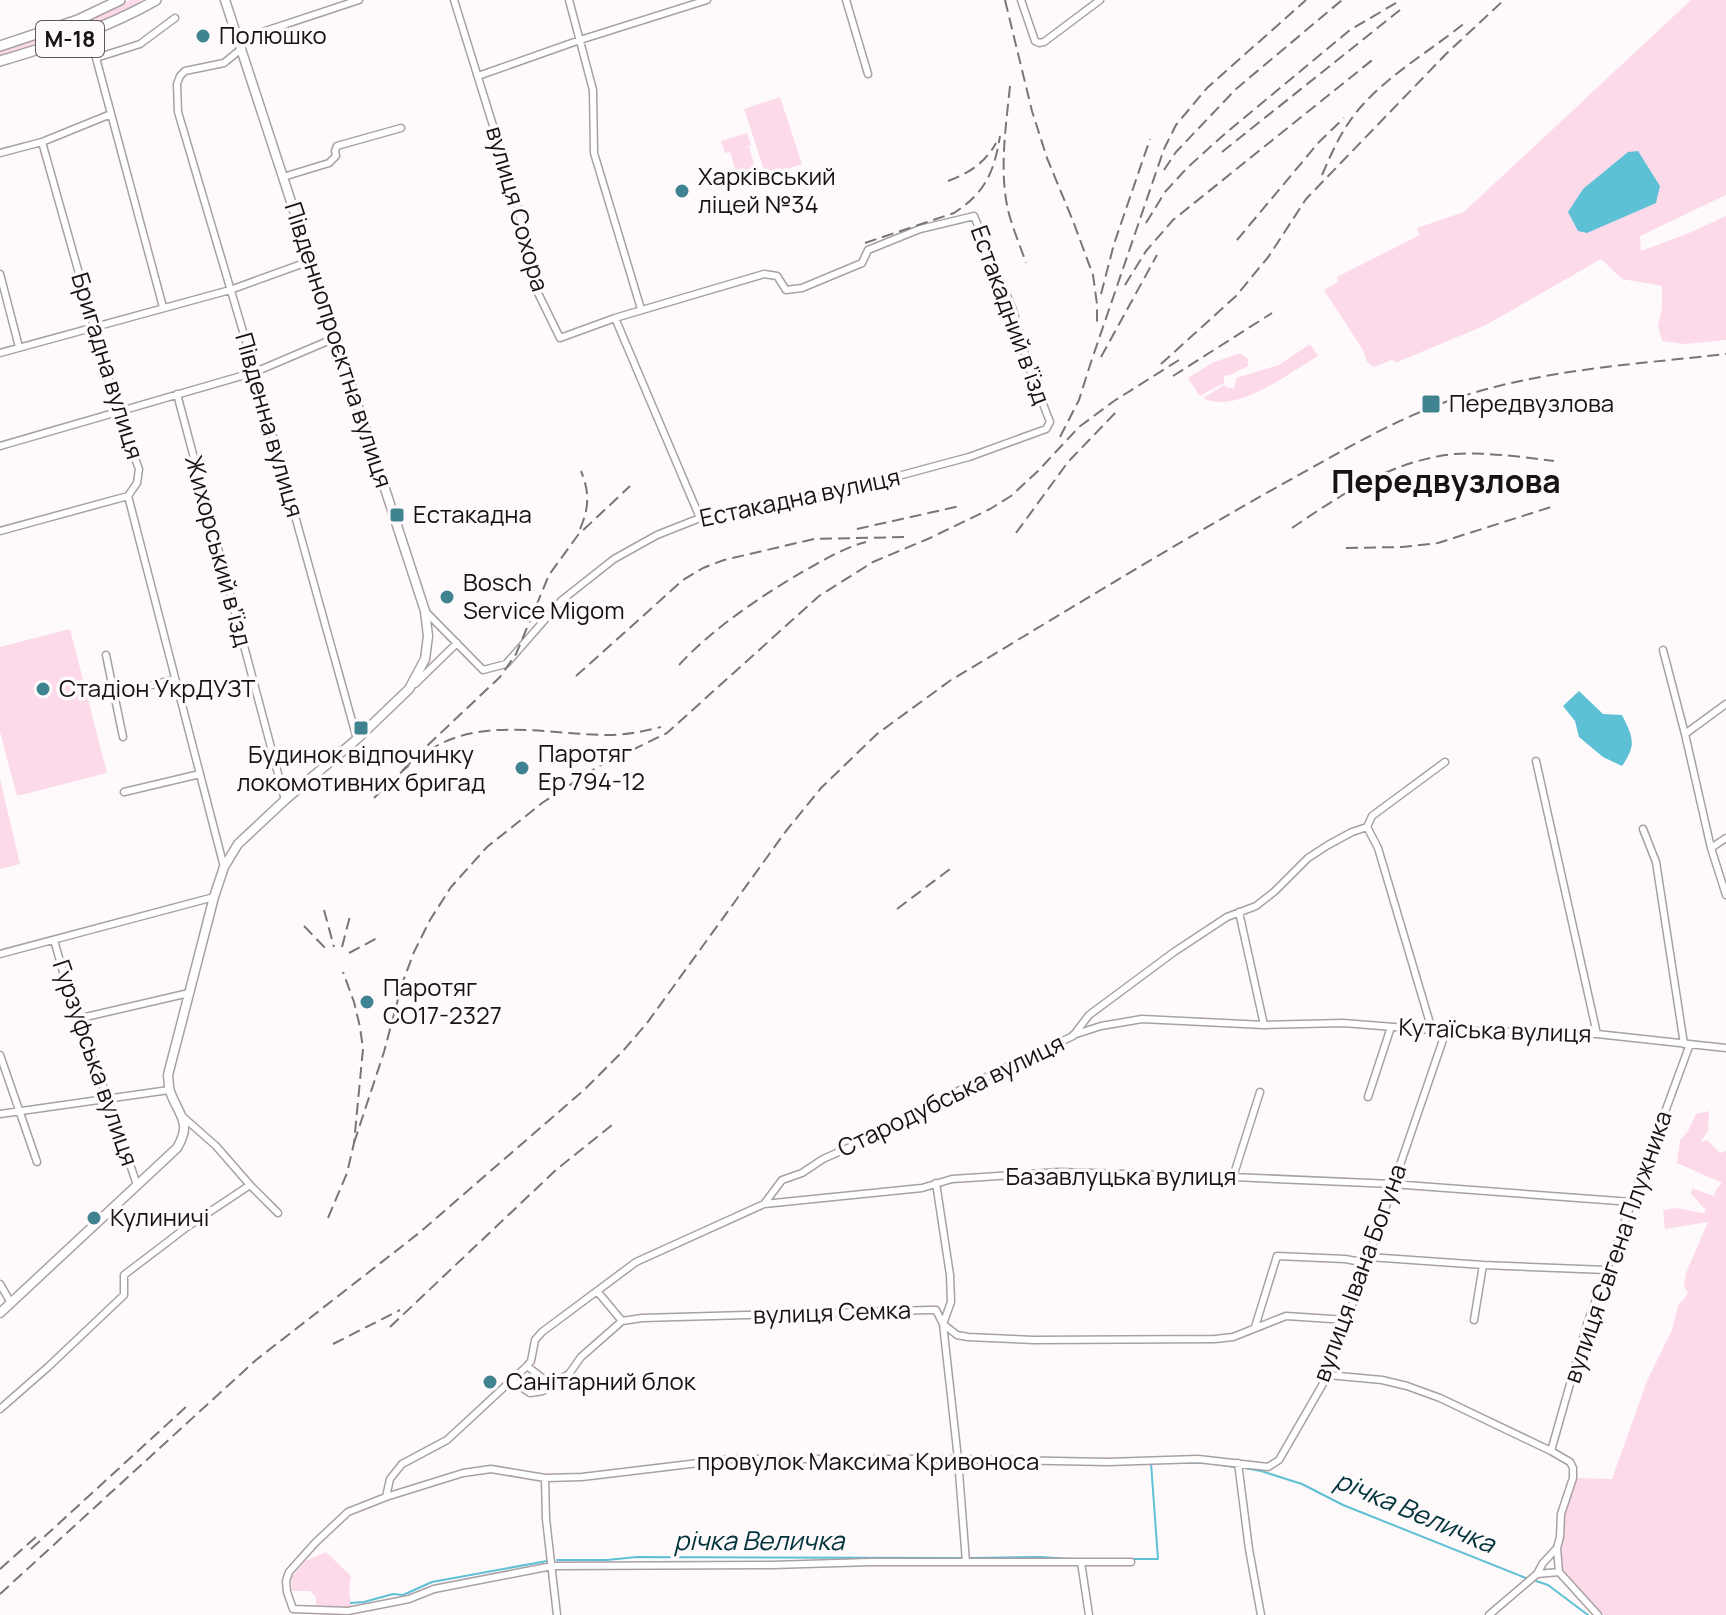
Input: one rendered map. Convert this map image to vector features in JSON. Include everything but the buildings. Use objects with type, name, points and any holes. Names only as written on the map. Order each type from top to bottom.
[{"type":"main road","name":"М-18","points":[[0,46],[78,20],[120,0]]},
{"type":"main road","name":"М-18","points":[[0,61],[87,33],[156,0]]},
{"type":"main road","name":"Південнопроєктна вулиця","points":[[225,0],[425,611],[428,636],[425,659],[409,689]]},
{"type":"main road","points":[[0,1313],[177,1148],[183,1138],[185,1126],[169,1090],[168,1075],[214,897],[224,867],[238,844],[409,689]]},
{"type":"street","points":[[240,44],[359,0]]},
{"type":"street","name":"вулиця Сохора","points":[[454,0],[517,203],[536,289],[560,338],[615,318]]},
{"type":"street","points":[[569,0],[593,90],[594,153],[641,309]]},
{"type":"street","points":[[478,76],[707,0]]},
{"type":"street","points":[[846,0],[868,74]]},
{"type":"street","points":[[1021,0],[1035,41],[1039,43],[1100,0]]},
{"type":"street","points":[[96,58],[140,44],[175,18]]},
{"type":"street","points":[[87,33],[163,307]]},
{"type":"street","name":"Південна вулиця","points":[[240,44],[224,63],[185,71],[180,76],[177,84],[178,112],[255,372],[357,739]]},
{"type":"street","points":[[0,153],[42,142],[111,114]]},
{"type":"street","points":[[283,177],[329,163],[336,156],[337,146],[401,128]]},
{"type":"street","name":"Бригадна вулиця","points":[[42,142],[118,412],[139,469],[137,483],[128,496],[224,867]]},
{"type":"street","name":"Естакадний в’їзд","points":[[615,318],[764,274],[777,276],[786,290],[802,288],[862,263],[868,250],[920,229],[974,216],[1013,310],[1028,365],[1050,422]]},
{"type":"street","points":[[0,353],[230,290],[310,261]]},
{"type":"street","points":[[0,274],[19,347]]},
{"type":"street","points":[[615,318],[700,518]]},
{"type":"street","points":[[0,446],[255,372],[335,338]]},
{"type":"street","name":"Жихорський в’їзд","points":[[177,394],[285,800]]},
{"type":"street","name":"Естакадна вулиця","points":[[425,611],[483,670],[506,664],[562,600],[614,559],[657,535],[700,518],[805,501],[955,461],[1046,429],[1050,422]]},
{"type":"street","points":[[0,531],[128,496]]},
{"type":"street","points":[[409,689],[457,643]]},
{"type":"street","points":[[1663,650],[1711,848],[1726,895]]},
{"type":"street","points":[[106,655],[123,737]]},
{"type":"street","points":[[114,695],[175,679]]},
{"type":"street","points":[[1685,734],[1726,704]]},
{"type":"street","points":[[1536,761],[1597,1034]]},
{"type":"street","name":"Стародубська вулиця","points":[[764,1204],[782,1180],[900,1125],[965,1087],[1073,1036],[1089,1015],[1144,974],[1209,928],[1256,906],[1308,858],[1352,832],[1367,827],[1372,816],[1445,762]]},
{"type":"street","points":[[124,792],[200,774]]},
{"type":"street","points":[[1367,827],[1378,848],[1432,1030]]},
{"type":"street","points":[[1643,829],[1656,862],[1687,1044]]},
{"type":"street","points":[[1711,848],[1726,838]]},
{"type":"street","points":[[0,954],[214,897]]},
{"type":"street","points":[[1239,912],[1264,1025]]},
{"type":"street","name":"Гурзуфська вулиця","points":[[54,940],[77,1019],[137,1185]]},
{"type":"street","points":[[77,1019],[189,993]]},
{"type":"street","name":"Кутаїська вулиця","points":[[1073,1036],[1101,1026],[1142,1019],[1264,1025],[1343,1023],[1446,1031],[1597,1034],[1726,1048]]},
{"type":"street","points":[[1368,1097],[1391,1027]]},
{"type":"street","name":"вулиця Івана Богуна","points":[[1238,1463],[1274,1465],[1328,1375],[1446,1031]]},
{"type":"street","name":"вулиця Євгена Плужника","points":[[1551,1451],[1587,1324],[1687,1044]]},
{"type":"street","points":[[0,1055],[37,1162]]},
{"type":"street","points":[[0,1114],[169,1090]]},
{"type":"street","points":[[1233,1177],[1260,1092]]},
{"type":"street","points":[[182,1116],[216,1146],[278,1213]]},
{"type":"street","name":"Базавлуцька вулиця","points":[[527,1366],[535,1340],[542,1332],[636,1262],[764,1204],[922,1188],[952,1179],[1059,1172],[1392,1184],[1632,1202]]},
{"type":"street","points":[[936,1183],[950,1275],[951,1302],[943,1324],[966,1562]]},
{"type":"street","points":[[0,1409],[124,1295],[124,1275],[187,1227],[250,1185]]},
{"type":"street","points":[[1255,1327],[1277,1256],[1606,1270]]},
{"type":"street","points":[[1474,1320],[1483,1265]]},
{"type":"street","points":[[0,1284],[11,1303]]},
{"type":"street","points":[[511,1380],[530,1393],[543,1391],[569,1374],[581,1357],[622,1321],[597,1291]]},
{"type":"street","name":"вулиця Семка","points":[[622,1321],[936,1310],[943,1324],[957,1335],[1034,1340],[1215,1339],[1233,1337],[1286,1316],[1347,1320]]},
{"type":"street","points":[[386,1497],[390,1479],[402,1464],[447,1440],[527,1366],[553,1383]]},
{"type":"street","points":[[1328,1375],[1382,1380],[1407,1386],[1440,1398],[1570,1462],[1573,1478],[1561,1514],[1557,1548],[1559,1572],[1598,1615]]},
{"type":"street","name":"провулок Максима Кривоноса","points":[[291,1612],[286,1581],[289,1572],[348,1512],[463,1473],[491,1469],[545,1478],[582,1477],[732,1459],[1108,1462],[1198,1459],[1238,1463]]},
{"type":"street","points":[[1238,1463],[1261,1615]]},
{"type":"street","points":[[545,1478],[546,1519],[557,1615]]},
{"type":"street","points":[[1489,1615],[1537,1574],[1557,1548]]},
{"type":"street","points":[[1081,1562],[1089,1615]]},
{"type":"street","points":[[291,1612],[348,1611],[409,1599],[434,1589],[552,1566],[1131,1562]]},
{"type":"street","points":[[1537,1574],[1559,1572]]},
{"type":"shaded area","points":[[130,0],[142,0],[115,17],[0,58],[0,50]]},
{"type":"shaded area","points":[[1691,0],[1726,0],[1726,195],[1640,236],[1641,251],[1726,216],[1726,340],[1685,344],[1662,341],[1658,326],[1662,286],[1622,279],[1601,259],[1486,325],[1395,363],[1394,359],[1374,367],[1367,362],[1363,350],[1324,290],[1338,282],[1337,277],[1420,235],[1417,228],[1464,212]]},
{"type":"shaded area","points":[[780,97],[802,164],[766,176],[744,109]]},
{"type":"shaded area","points":[[747,133],[751,145],[743,148],[749,147],[759,182],[741,187],[730,152],[725,153],[721,141]]},
{"type":"shaded area","points":[[1310,344],[1318,356],[1262,390],[1231,401],[1216,402],[1203,398],[1224,385],[1234,388],[1239,377],[1279,365]]},
{"type":"shaded area","points":[[1237,354],[1248,359],[1248,366],[1224,376],[1224,383],[1200,396],[1188,378],[1212,363]]},
{"type":"shaded area","name":"Стадіон УкрДУЗТ","points":[[70,629],[107,773],[17,796],[0,732],[0,647]]},
{"type":"shaded area","points":[[0,779],[20,864],[0,869]]},
{"type":"shaded area","points":[[1709,1111],[1708,1131],[1700,1143],[1707,1140],[1720,1153],[1726,1151],[1726,1615],[1598,1615],[1564,1577],[1559,1566],[1560,1528],[1575,1478],[1612,1479],[1647,1381],[1672,1330],[1678,1305],[1688,1292],[1684,1287],[1686,1273],[1708,1222],[1665,1229],[1663,1211],[1678,1208],[1704,1213],[1706,1210],[1691,1194],[1692,1188],[1714,1196],[1722,1183],[1677,1163],[1680,1140],[1696,1114]]},
{"type":"shaded area","points":[[326,1552],[351,1576],[349,1591],[352,1608],[316,1605],[316,1597],[310,1591],[292,1591],[291,1578],[305,1561]]},
{"type":"water","points":[[1638,151],[1660,186],[1656,203],[1587,233],[1578,231],[1568,212],[1583,189],[1628,152]]},
{"type":"water","points":[[1579,691],[1603,714],[1622,715],[1632,741],[1622,766],[1603,757],[1579,737],[1575,721],[1563,706]]},
{"type":"waterway","name":"річка Величка","points":[[1116,1559],[1158,1559],[1151,1463]]},
{"type":"waterway","name":"річка Величка","points":[[1161,1463],[1207,1463],[1234,1467]]},
{"type":"waterway","name":"річка Величка","points":[[1244,1468],[1302,1484],[1343,1505],[1526,1578]]},
{"type":"waterway","name":"річка Величка","points":[[557,1560],[637,1557],[961,1558]]},
{"type":"waterway","name":"річка Величка","points":[[971,1558],[1070,1559]]},
{"type":"waterway","name":"річка Величка","points":[[351,1603],[393,1594],[403,1595],[432,1582],[547,1561]]},
{"type":"waterway","name":"річка Величка","points":[[1536,1581],[1548,1585],[1588,1615]]},
{"type":"railway","points":[[1005,0],[1032,111],[1047,158],[1093,275],[1097,326]]},
{"type":"railway","points":[[1060,437],[1079,400],[1164,149],[1176,125],[1207,88],[1306,0]]},
{"type":"railway","points":[[1164,170],[1176,152],[1236,89],[1342,0]]},
{"type":"railway","points":[[1146,223],[1165,192],[1227,132],[1350,30],[1401,0]]},
{"type":"railway","points":[[1161,364],[1236,296],[1269,256],[1306,199],[1446,54],[1504,0]]},
{"type":"railway","points":[[1222,152],[1400,10]]},
{"type":"railway","points":[[1322,175],[1347,125],[1371,96],[1467,21]]},
{"type":"railway","points":[[1125,285],[1146,251],[1173,220],[1376,57]]},
{"type":"railway","points":[[1010,86],[1004,148],[1005,195],[1026,263]]},
{"type":"railway","points":[[1237,240],[1319,142],[1344,118]]},
{"type":"railway","points":[[865,243],[954,213],[965,205],[987,180],[1000,136]]},
{"type":"railway","points":[[1101,294],[1114,244],[1150,139]]},
{"type":"railway","points":[[948,181],[976,166],[996,143]]},
{"type":"railway","points":[[1101,357],[1157,255]]},
{"type":"railway","points":[[1173,376],[1272,313]]},
{"type":"railway","points":[[0,1594],[256,1360],[419,1233],[584,1090],[647,1023],[786,831],[821,788],[877,734],[951,680],[1238,509],[1415,414],[1463,396],[1528,379],[1726,354]]},
{"type":"railway","points":[[354,1143],[414,952],[451,887],[487,847],[542,803],[599,766],[667,733],[819,596],[873,562],[930,538],[1011,496],[1079,427],[1179,360]]},
{"type":"railway","points":[[1016,533],[1068,462],[1118,410]]},
{"type":"railway","points":[[1292,528],[1369,480],[1410,463],[1455,454],[1505,455],[1554,461]]},
{"type":"railway","points":[[580,529],[587,500],[581,471]]},
{"type":"railway","points":[[402,771],[500,677],[516,654],[549,575],[578,535],[630,486]]},
{"type":"railway","points":[[857,529],[960,506]]},
{"type":"railway","points":[[1346,548],[1438,543],[1554,506]]},
{"type":"railway","points":[[576,676],[683,580],[703,568],[724,560],[814,539],[905,537]]},
{"type":"railway","points":[[679,665],[722,626],[771,591],[834,555],[866,542]]},
{"type":"railway","points":[[374,798],[430,750],[451,739],[473,733],[519,730],[613,735],[661,727]]},
{"type":"railway","points":[[897,909],[950,869]]},
{"type":"railway","points":[[324,910],[334,947]]},
{"type":"railway","points":[[342,947],[350,916]]},
{"type":"railway","points":[[304,926],[328,951]]},
{"type":"railway","points":[[349,953],[379,937]]},
{"type":"railway","points":[[328,1218],[347,1173],[354,1143],[363,1049],[354,1002],[343,972]]},
{"type":"railway","points":[[390,1327],[557,1169],[612,1125]]},
{"type":"railway","points":[[333,1344],[400,1310]]},
{"type":"railway","points":[[31,1549],[187,1406]]},
{"type":"railway","points":[[0,1569],[36,1537]]},
{"type":"place","name":"Полюшко","points":[[203,36]]},
{"type":"place","name":"Харківський ліцей №34","points":[[682,191]]},
{"type":"place","name":"Передвузлова","points":[[1431,404]]},
{"type":"place","name":"Естакадна","points":[[397,515]]},
{"type":"place","name":"Bosch Service Migom","points":[[447,597]]},
{"type":"place","name":"Стадіон УкрДУЗТ","points":[[43,689]]},
{"type":"place","name":"Будинок відпочинку локомотивних бригад","points":[[361,728]]},
{"type":"place","name":"Паротяг Ер 794-12","points":[[522,768]]},
{"type":"place","name":"Паротяг СО17-2327","points":[[367,1002]]},
{"type":"place","name":"Кулиничі","points":[[94,1218]]},
{"type":"place","name":"Санітарний блок","points":[[490,1382]]},
{"type":"district","name":"Передвузлова","points":[[1446,482]]}]
